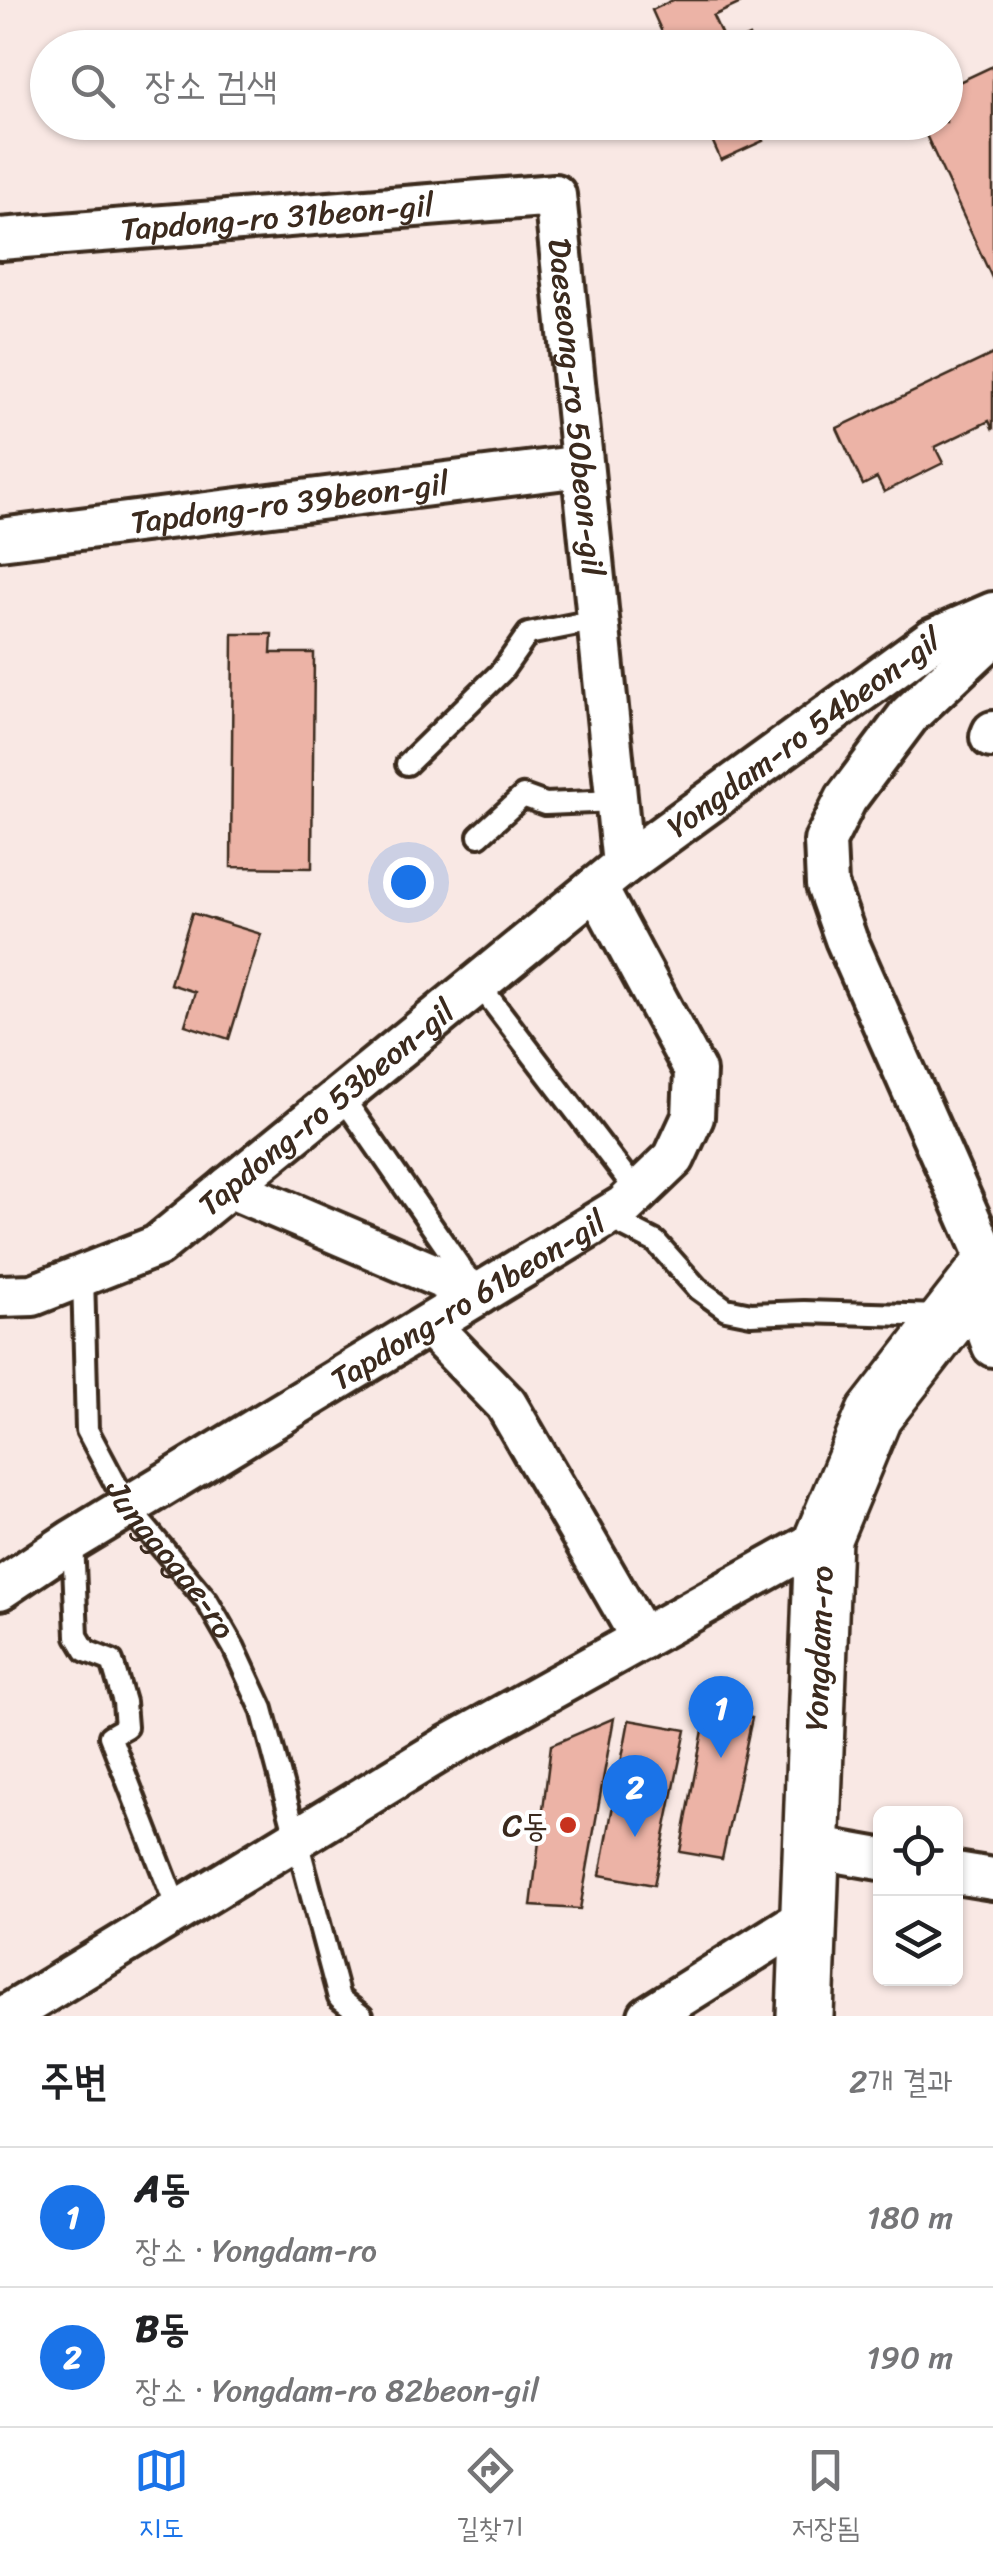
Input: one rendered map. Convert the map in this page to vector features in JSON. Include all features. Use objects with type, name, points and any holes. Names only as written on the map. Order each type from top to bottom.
[{"type":"main road","name":"Yongdam-ro","points":[[805,2016],[823,1538],[874,1415],[983,1307]]},
{"type":"street","name":"Tapdong-ro 31beon-gil","points":[[0,239],[556,195]]},
{"type":"street","name":"Daeseong-ro 50beon-gil","points":[[556,195],[616,801],[609,876]]},
{"type":"street","name":"Tapdong-ro 39beon-gil","points":[[0,539],[582,466]]},
{"type":"street","name":"Yongdam-ro 54beon-gil","points":[[609,876],[934,640],[993,612]]},
{"type":"street","name":"Yongdam-ro 54beon-gil","points":[[983,1307],[826,886],[825,841],[846,800],[909,715],[993,636]]},
{"type":"street","name":"Tapdong-ro 53beon-gil","points":[[0,1296],[33,1295],[158,1246],[609,876]]},
{"type":"street","name":"Tapdong-ro 61beon-gil","points":[[0,1589],[73,1540],[623,1205],[674,1158],[693,1117],[695,1071],[609,876]]},
{"type":"street","points":[[229,1187],[479,1294]]},
{"type":"street","points":[[429,1324],[506,1404],[642,1639]]},
{"type":"street","points":[[6,2016],[445,1748],[823,1538]]},
{"type":"street","points":[[812,1847],[873,1858]]},
{"type":"street","points":[[963,1873],[993,1879]]},
{"type":"street","points":[[649,2016],[808,1916]]},
{"type":"lane","name":"Daeseong-ro 50beon-gil","points":[[407,764],[502,671],[528,634],[598,620]]},
{"type":"lane","points":[[479,836],[523,796],[545,804],[616,801]]},
{"type":"lane","points":[[478,983],[623,1205],[697,1288],[726,1310],[751,1314],[983,1307]]},
{"type":"lane","points":[[341,1095],[479,1294]]},
{"type":"lane","name":"Junggogae-ro","points":[[83,1275],[87,1430],[128,1507],[206,1601],[234,1648],[262,1709],[338,1998],[362,2016]]},
{"type":"lane","points":[[73,1540],[76,1636],[86,1652],[112,1660],[124,1702],[126,1727],[110,1736],[178,1911]]},
{"type":"building","points":[[673,0],[747,0],[713,16],[720,30],[661,30],[652,10]]},
{"type":"building","points":[[993,66],[993,280],[928,140],[963,140],[963,80]]},
{"type":"building","points":[[712,140],[763,141],[721,160]]},
{"type":"building","points":[[993,354],[993,430],[989,421],[935,447],[943,463],[884,492],[877,478],[863,485],[837,428]]},
{"type":"building","points":[[233,634],[272,634],[271,653],[314,653],[312,868],[231,867]]},
{"type":"building","points":[[192,913],[261,934],[229,1039],[185,1025],[195,992],[170,984]]},
{"type":"building","points":[[707,1709],[752,1718],[722,1859],[680,1852]]},
{"type":"building","name":"C동","points":[[614,1718],[580,1909],[531,1906],[551,1745]]},
{"type":"building","points":[[629,1720],[686,1730],[654,1885],[600,1875]]},
{"type":"place","name":"A동","points":[[721,1758]]},
{"type":"place","name":"C동","points":[[568,1825]]},
{"type":"place","name":"B동","points":[[635,1837]]}]
